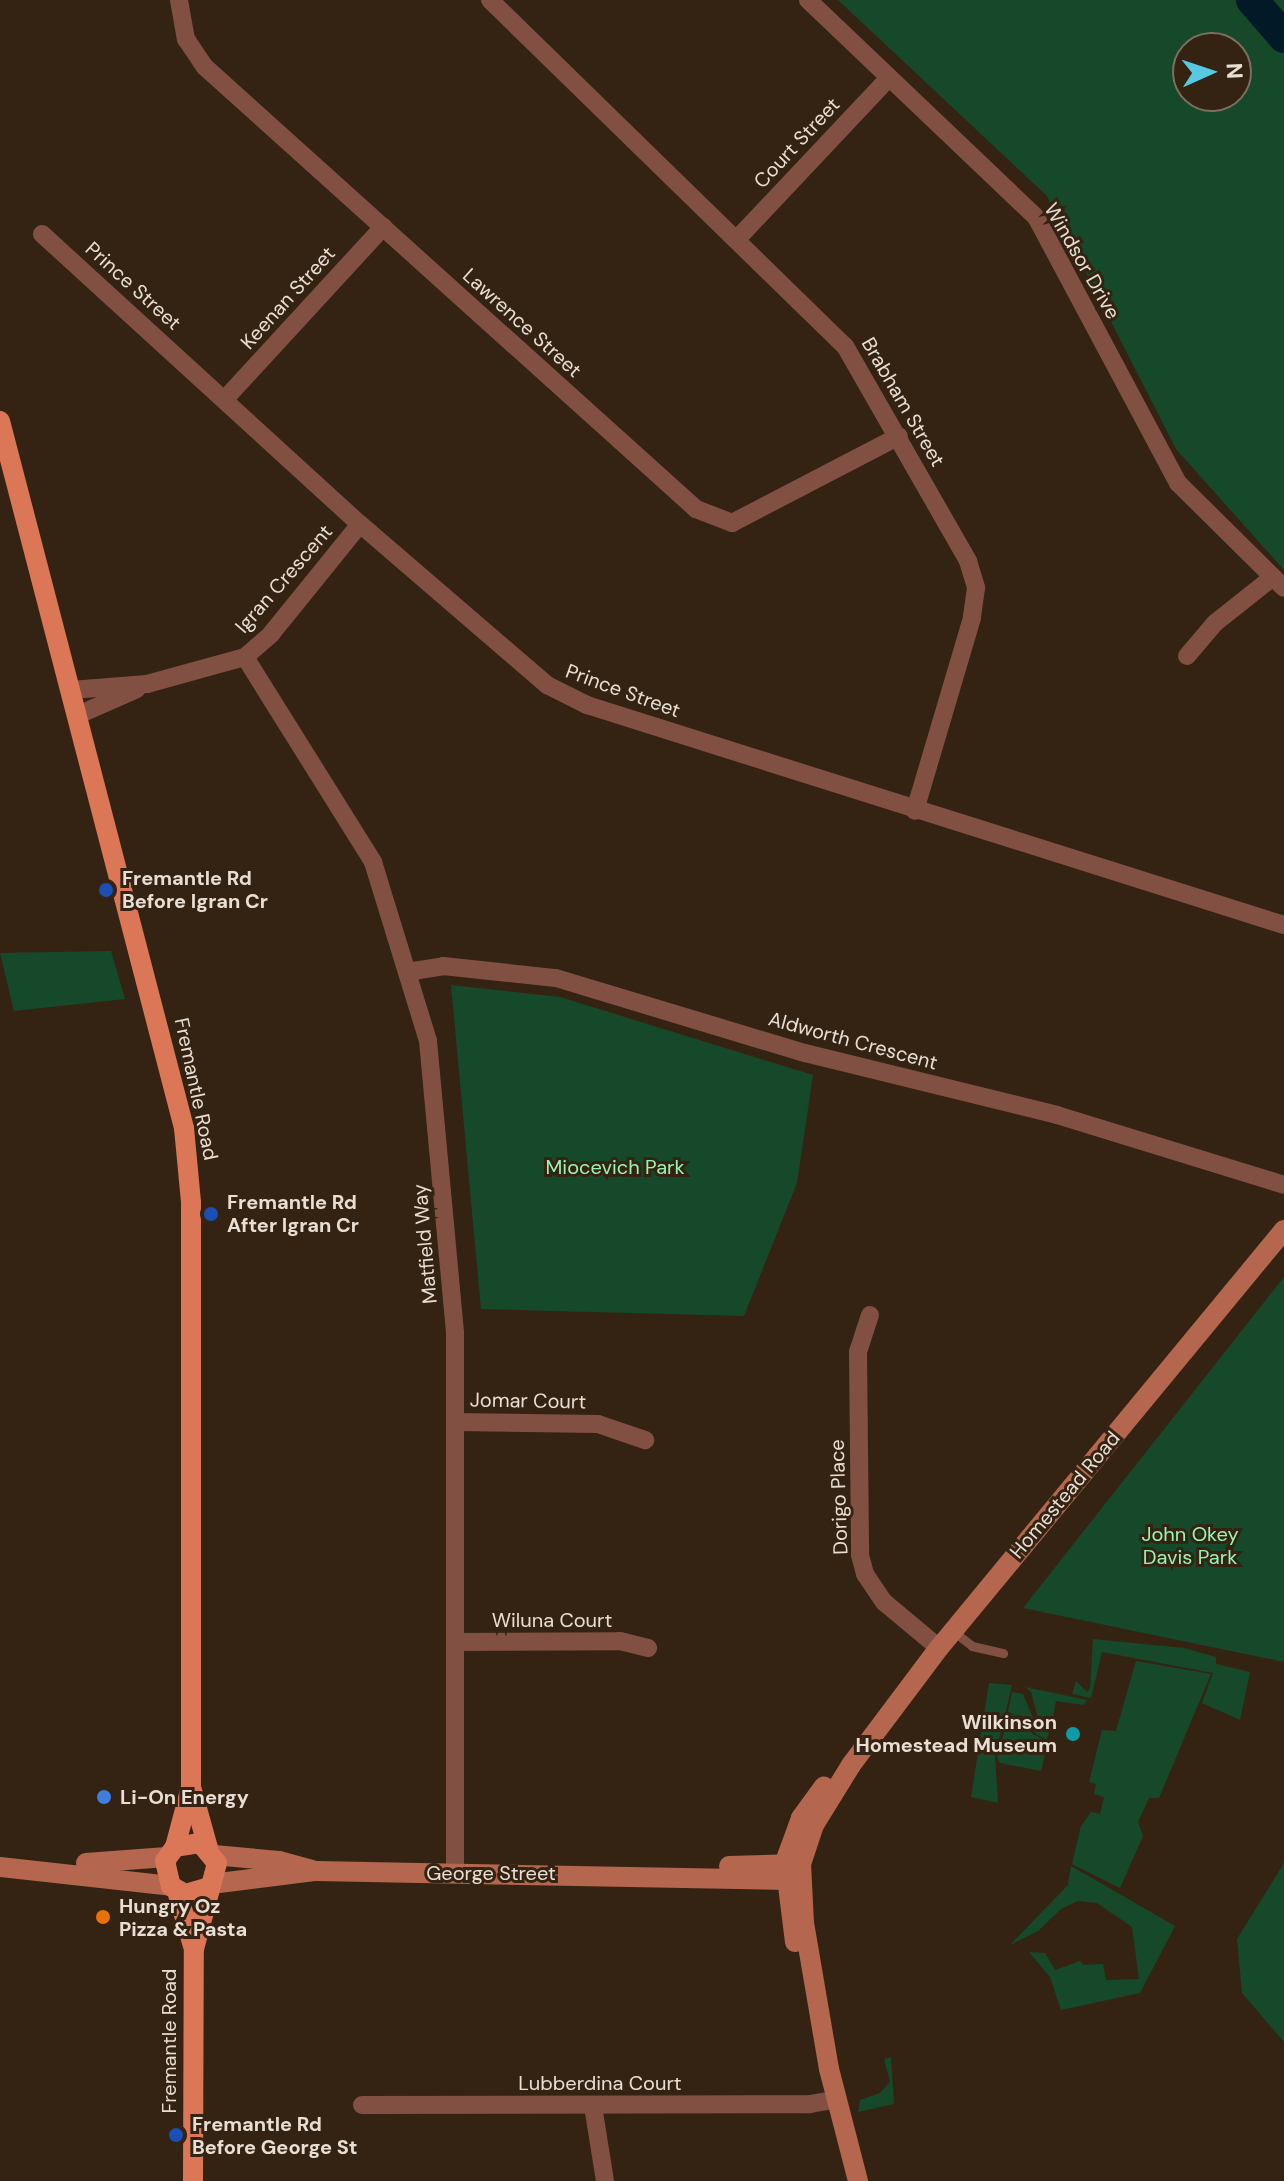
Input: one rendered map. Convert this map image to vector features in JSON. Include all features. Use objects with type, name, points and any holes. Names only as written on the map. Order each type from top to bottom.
[{"type":"main road","name":"Fremantle Road","points":[[0,421],[170,1062],[190,1179],[191,1787],[171,1852]]},
{"type":"main road","name":"Fremantle Road","points":[[191,1787],[211,1851]]},
{"type":"main road","points":[[192,1841],[211,1851],[217,1872],[210,1886],[194,1894],[174,1888],[164,1870],[171,1852],[192,1841]]},
{"type":"main road","name":"Fremantle Road","points":[[193,2181],[194,1949],[210,1886]]},
{"type":"main road","name":"Fremantle Road","points":[[174,1888],[194,1949]]},
{"type":"street","name":"Lawrence Street","points":[[179,0],[186,39],[205,67],[696,509],[732,523],[899,436]]},
{"type":"street","name":"Brabham Street","points":[[490,0],[738,238],[845,346],[968,561],[976,588],[972,618],[915,811]]},
{"type":"street","name":"Windsor Drive","points":[[808,0],[1036,217],[1178,483],[1278,582],[1215,623],[1187,656]]},
{"type":"street","name":"Court Street","points":[[738,238],[888,79]]},
{"type":"street","name":"Keenan Street","points":[[225,399],[383,227]]},
{"type":"street","name":"Prince Street","points":[[42,234],[360,524],[547,685],[587,705],[1284,925]]},
{"type":"street","name":"Igran Crescent","points":[[78,715],[147,684],[245,657],[271,634],[360,524]]},
{"type":"street","name":"Matfield Way","points":[[245,657],[373,862],[430,1060],[453,1306],[456,1422],[455,1872]]},
{"type":"street","name":"Igran Crescent","points":[[71,690],[147,684]]},
{"type":"street","name":"Aldworth Crescent","points":[[407,972],[443,966],[556,978],[805,1053],[1057,1115],[1284,1185]]},
{"type":"street","name":"Homestead Road","points":[[793,1871],[816,1793],[851,1765],[939,1648],[1284,1230]]},
{"type":"street","name":"Dorigo Place","points":[[870,1315],[858,1352],[860,1555],[865,1574],[884,1602],[939,1648]]},
{"type":"street","name":"Jomar Court","points":[[456,1422],[598,1424],[645,1440]]},
{"type":"street","name":"Wiluna Court","points":[[455,1642],[620,1641],[648,1648]]},
{"type":"street","name":"George Street","points":[[211,1851],[279,1861],[316,1871]]},
{"type":"street","points":[[0,1867],[47,1868],[128,1862],[171,1852]]},
{"type":"street","points":[[47,1868],[174,1888]]},
{"type":"street","name":"George Street","points":[[210,1886],[316,1871],[666,1874],[793,1871]]},
{"type":"street","points":[[793,1871],[799,1957],[814,1990],[858,2181]]},
{"type":"street","name":"Lubberdina Court","points":[[362,2105],[810,2104],[838,2099]]},
{"type":"street","points":[[593,2106],[605,2181]]},
{"type":"lane","points":[[953,1631],[972,1646],[1003,1653]]},
{"type":"green space","points":[[838,0],[1284,0],[1284,570],[1176,449],[1047,196]]},
{"type":"green space","points":[[111,951],[125,999],[14,1011],[0,953]]},
{"type":"green space","name":"Miocevich Park","points":[[451,985],[560,997],[813,1075],[797,1183],[744,1316],[481,1309]]},
{"type":"green space","name":"John Okey Davis Park","points":[[1284,1277],[1284,1662],[1023,1608]]},
{"type":"green space","points":[[1093,1639],[1184,1648],[1216,1657],[1216,1664],[1250,1672],[1240,1720],[1202,1703],[1213,1673],[1102,1652],[1091,1698],[1072,1694],[1076,1681],[1087,1692],[1090,1688]]},
{"type":"green space","points":[[1136,1661],[1211,1674],[1159,1798],[1149,1798],[1138,1822],[1143,1836],[1120,1888],[1072,1864],[1081,1826],[1091,1812],[1100,1814],[1104,1797],[1094,1794],[1096,1784],[1089,1782],[1102,1730],[1116,1731]]},
{"type":"green space","points":[[989,1683],[1012,1685],[995,1756],[998,1803],[971,1797]]},
{"type":"green space","points":[[1025,1687],[1087,1700],[1084,1705],[1056,1701],[1051,1727],[1038,1718],[1031,1692]]},
{"type":"green space","points":[[1012,1692],[1023,1694],[1035,1723],[1049,1732],[1047,1740],[1036,1734],[1023,1716],[1008,1712]]},
{"type":"green space","points":[[1009,1714],[1016,1715],[1033,1734],[1048,1742],[1041,1771],[1000,1763],[997,1757]]},
{"type":"green space","points":[[1284,1863],[1284,2042],[1242,1993],[1237,1939]]},
{"type":"green space","points":[[1071,1866],[1175,1926],[1140,1993],[1061,2010],[1050,1977],[1029,1952],[1045,1953],[1055,1970],[1080,1961],[1083,1965],[1103,1964],[1106,1980],[1139,1979],[1132,1927],[1097,1903],[1078,1901],[1061,1909],[1038,1931],[1010,1945],[1068,1885]]},
{"type":"green space","points":[[891,2057],[894,2104],[858,2112],[860,2100],[880,2093],[890,2082],[884,2059]]},
{"type":"waterway","points":[[1252,0],[1284,37]]},
{"type":"place","name":"Fremantle Rd Before Igran Cr","points":[[106,890]]},
{"type":"place","name":"Fremantle Rd After Igran Cr","points":[[211,1214]]},
{"type":"place","name":"Wilkinson Homestead Museum","points":[[1073,1734]]},
{"type":"place","name":"Li-On Energy","points":[[104,1797]]},
{"type":"place","name":"Hungry Oz Pizza & Pasta","points":[[103,1917]]},
{"type":"place","name":"Fremantle Rd Before George St","points":[[176,2135]]}]
